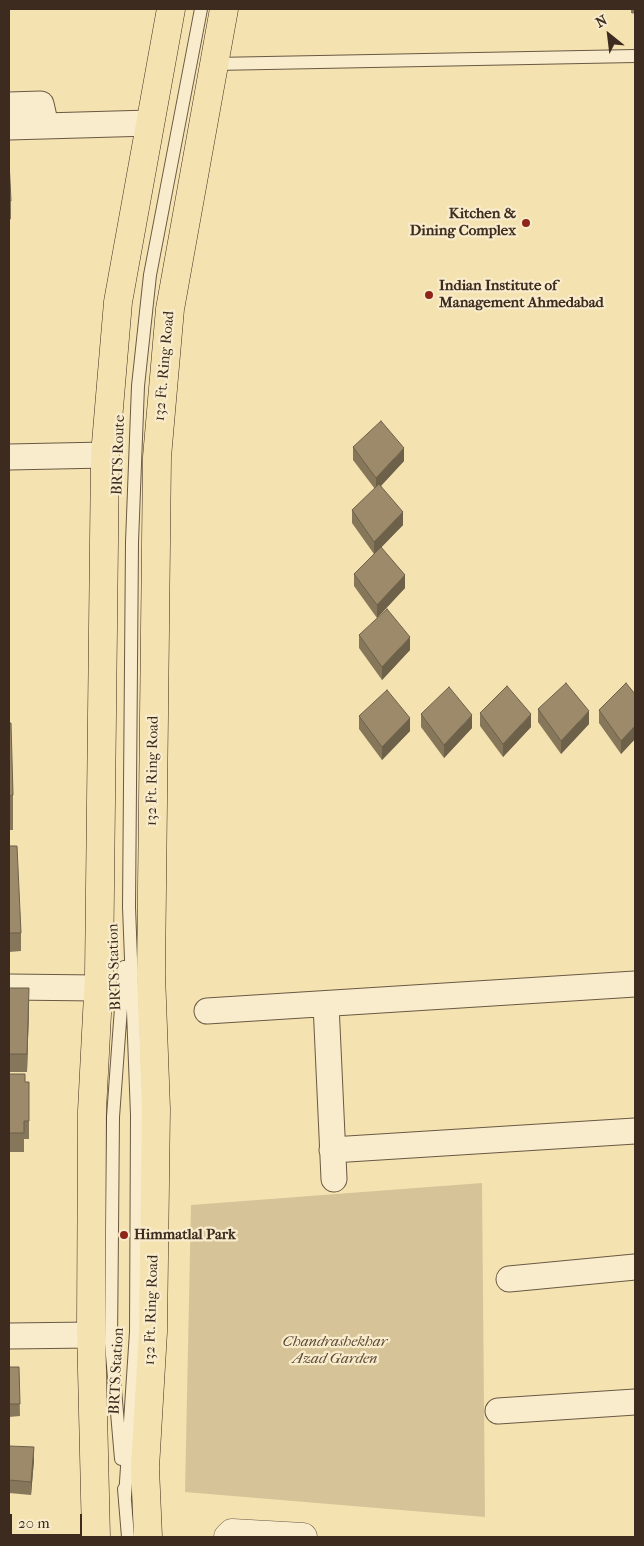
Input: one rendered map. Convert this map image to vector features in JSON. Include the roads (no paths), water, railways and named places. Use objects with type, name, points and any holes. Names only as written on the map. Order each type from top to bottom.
[{"type":"main road","points":[[96,1537],[91,1335],[92,1111],[98,988],[105,454],[118,302],[171,9]]},
{"type":"main road","name":"132 Ft. Ring Road","points":[[148,1537],[145,1468],[153,1332],[156,1109],[150,974],[157,457],[170,309],[224,9]]},
{"type":"street","points":[[9,105],[42,104],[46,126]]},
{"type":"street","points":[[9,127],[150,123]]},
{"type":"street","points":[[9,457],[105,454]]},
{"type":"street","points":[[207,1011],[635,984]]},
{"type":"street","points":[[9,987],[98,988]]},
{"type":"street","points":[[326,1004],[334,1179]]},
{"type":"street","points":[[332,1150],[635,1131]]},
{"type":"street","points":[[509,1279],[635,1267]]},
{"type":"street","points":[[9,1336],[91,1335]]},
{"type":"street","points":[[498,1411],[635,1402]]},
{"type":"street","points":[[228,1537],[232,1533],[303,1537]]},
{"type":"lane","name":"BRTS Route","points":[[129,907],[132,542],[138,386],[150,275],[201,9]]},
{"type":"lane","points":[[214,64],[635,56]]},
{"type":"lane","name":"BRTS Station","points":[[125,1496],[111,1343],[113,1117],[129,907]]},
{"type":"lane","name":"BRTS Station","points":[[125,1496],[136,1332],[137,1115],[129,907]]},
{"type":"lane","points":[[125,1496],[128,1537]]},
{"type":"place","name":"Kitchen & Dining Complex","points":[[526,223]]},
{"type":"place","name":"Indian Institute of Management Ahmedabad","points":[[429,295]]},
{"type":"place","name":"Himmatlal Park","points":[[124,1235]]},
{"type":"park label","name":"Chandrashekhar Azad Garden","points":[[335,1350]]}]
